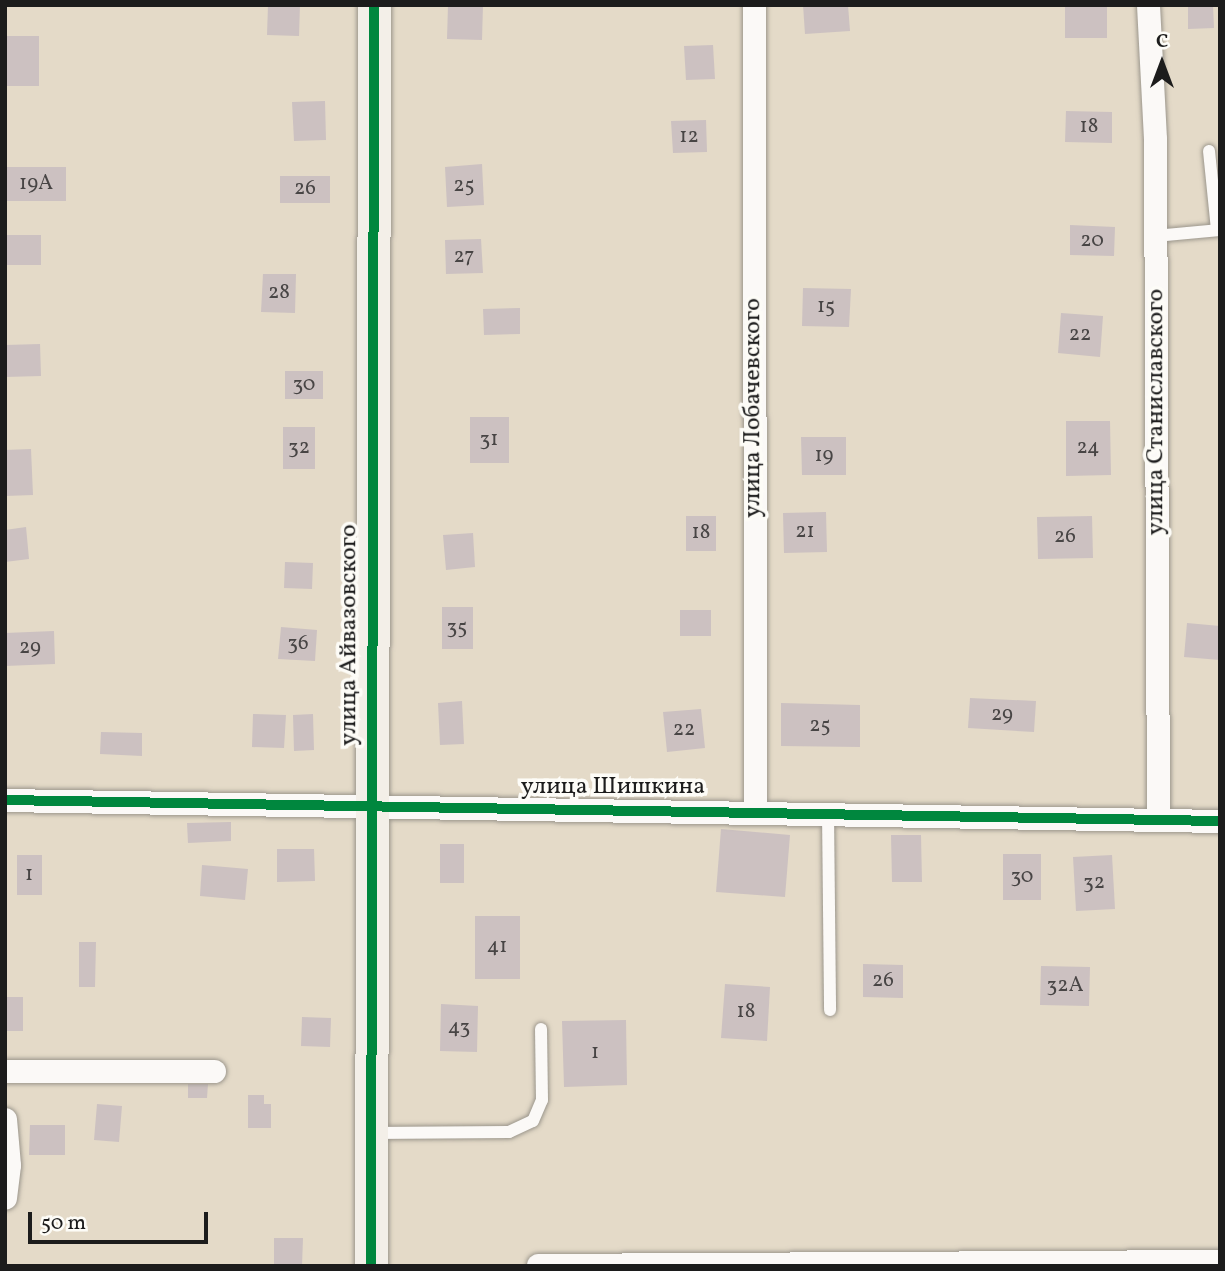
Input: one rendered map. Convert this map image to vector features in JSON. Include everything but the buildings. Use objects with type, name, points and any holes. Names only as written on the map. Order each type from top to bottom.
[{"type":"street","name":"улица Айвазовского","points":[[371,1266],[374,5]]},
{"type":"street","name":"улица Лобачевского","points":[[754,5],[755,810]]},
{"type":"street","name":"улица Станиславского","points":[[1148,5],[1156,236],[1158,820]]},
{"type":"street","name":"улица Шишкина","points":[[5,800],[370,807],[755,810],[1220,821]]},
{"type":"street","points":[[5,1071],[214,1071]]},
{"type":"street","points":[[5,1119],[9,1166],[5,1198]]},
{"type":"street","points":[[538,1265],[1220,1261]]},
{"type":"lane","points":[[1156,236],[1218,230],[1209,151]]},
{"type":"lane","points":[[828,812],[830,1010]]},
{"type":"lane","points":[[371,1133],[509,1132],[533,1121],[542,1100],[541,1030]]},
{"type":"cycle path","points":[[371,1266],[374,5]]},
{"type":"cycle path","points":[[5,800],[1220,821]]}]
